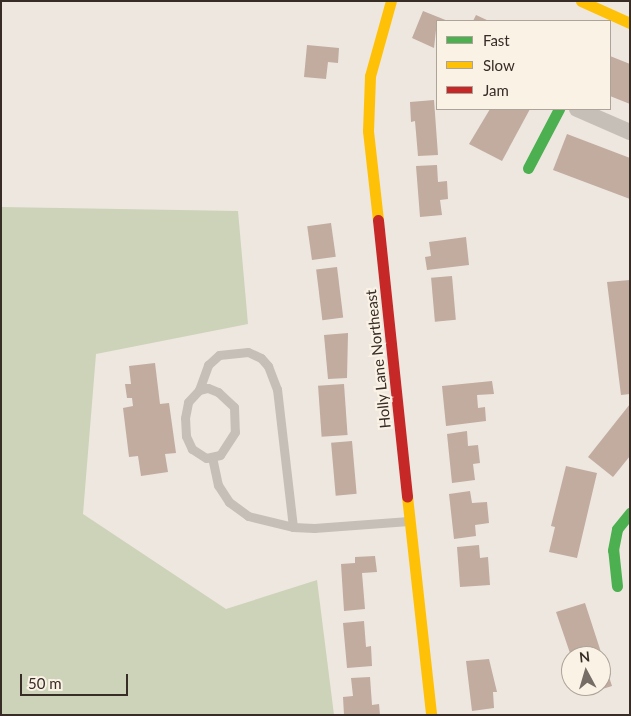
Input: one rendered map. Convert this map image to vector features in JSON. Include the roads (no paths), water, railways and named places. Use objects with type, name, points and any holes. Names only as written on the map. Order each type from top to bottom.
[{"type":"street","name":"Holly Lane Northeast","points":[[391,1],[370,76],[368,131],[431,715]]},
{"type":"street","points":[[581,1],[607,17],[630,23]]},
{"type":"street","points":[[528,168],[558,110]]},
{"type":"street","points":[[579,110],[630,132]]},
{"type":"street","points":[[617,586],[613,550],[617,529],[630,513]]},
{"type":"lane","points":[[199,390],[208,388],[218,392],[234,407],[235,432],[229,445],[220,456],[206,458],[192,450],[186,436],[185,418],[188,402],[199,390],[208,365],[219,355],[248,352],[261,358],[268,366],[277,389],[293,527]]},
{"type":"lane","points":[[212,457],[218,485],[228,502],[248,516],[293,527],[314,528],[409,521]]}]
